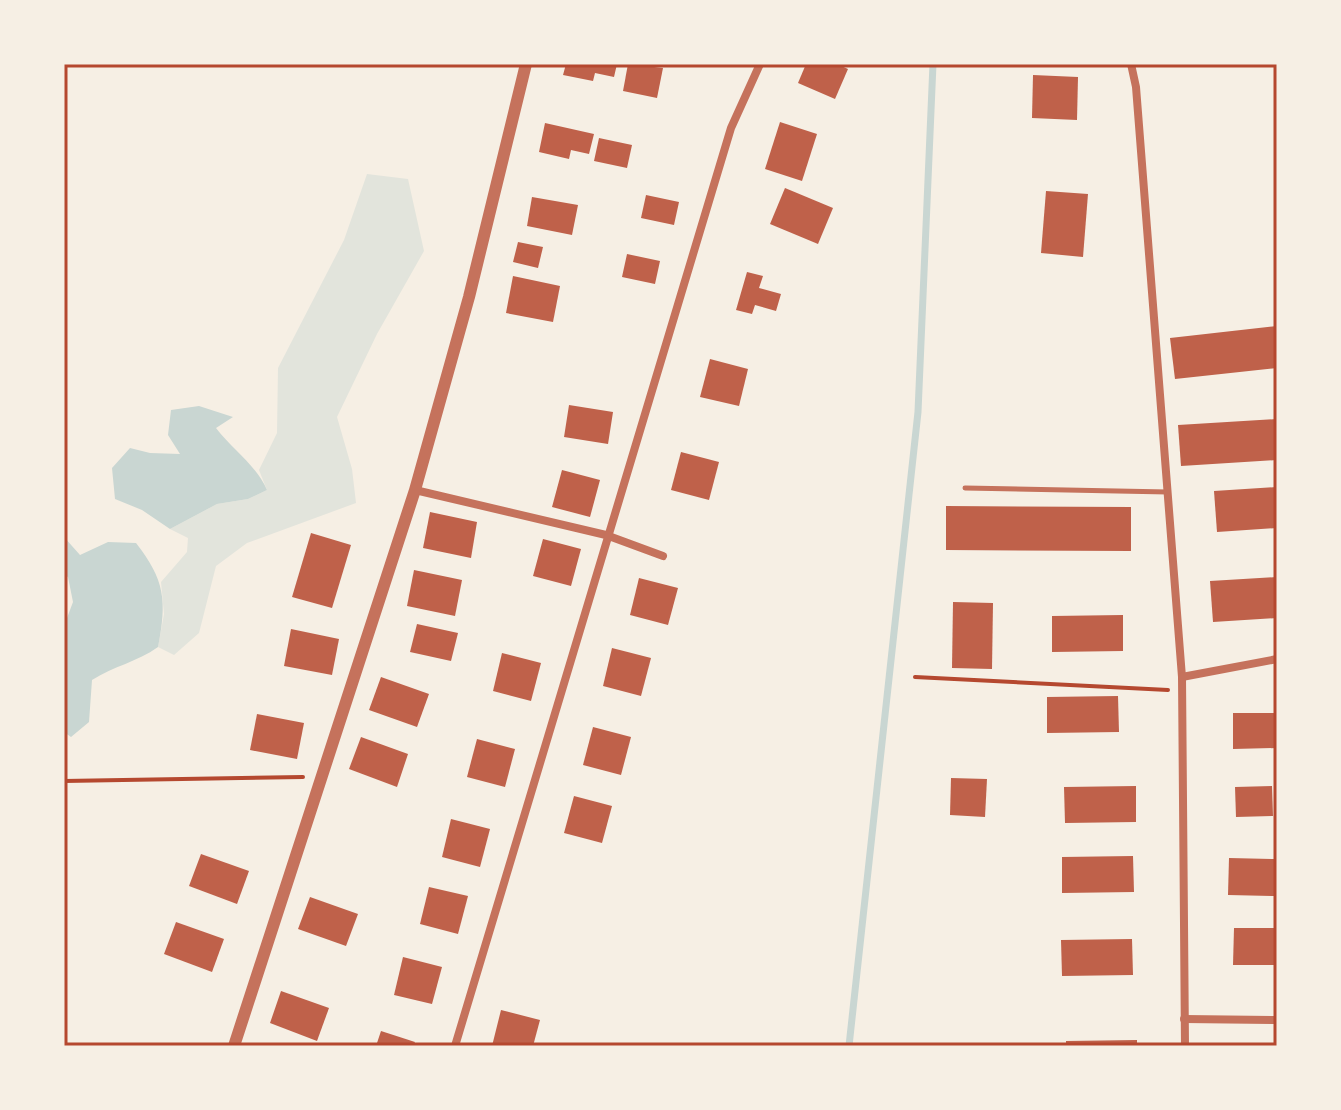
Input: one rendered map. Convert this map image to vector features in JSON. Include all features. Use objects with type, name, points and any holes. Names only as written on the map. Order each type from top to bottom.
[{"type":"street","points":[[234,1046],[415,490],[469,297],[526,64]]},
{"type":"street","points":[[455,1046],[606,535],[731,128],[760,64]]},
{"type":"street","points":[[1131,64],[1136,87],[1182,677],[1185,1046]]},
{"type":"street","points":[[415,490],[606,535],[663,556]]},
{"type":"street","points":[[1182,677],[1277,659]]},
{"type":"street","points":[[1184,1019],[1277,1020]]},
{"type":"lane","points":[[965,488],[1168,492]]},
{"type":"path","points":[[915,677],[1182,691]]},
{"type":"path","points":[[64,781],[321,775]]},
{"type":"shaded area","points":[[367,174],[408,179],[424,251],[377,334],[337,417],[352,469],[356,503],[247,543],[216,566],[199,633],[174,655],[158,647],[164,614],[161,582],[187,552],[188,538],[170,529],[217,504],[248,499],[267,490],[259,470],[277,433],[278,368],[344,240]]},
{"type":"shaded area","points":[[199,406],[233,417],[216,428],[251,465],[267,490],[248,499],[217,504],[170,529],[142,510],[115,499],[112,468],[130,448],[150,453],[180,454],[168,435],[171,410]]},
{"type":"shaded area","points":[[64,537],[80,555],[108,542],[136,543],[153,568],[163,604],[158,647],[92,680],[89,722],[71,737],[64,732],[64,626],[73,602],[68,577],[64,575]]},
{"type":"building","points":[[566,64],[617,64],[614,77],[595,73],[593,81],[563,75]]},
{"type":"building","points":[[628,64],[663,68],[657,98],[623,91]]},
{"type":"building","points":[[806,64],[837,64],[848,69],[835,99],[798,83]]},
{"type":"building","points":[[1033,75],[1078,77],[1077,120],[1032,118]]},
{"type":"building","points":[[780,122],[817,134],[802,181],[765,169]]},
{"type":"building","points":[[545,123],[594,134],[589,154],[571,150],[569,159],[539,152]]},
{"type":"building","points":[[599,138],[632,145],[627,168],[594,161]]},
{"type":"building","points":[[785,188],[833,208],[818,244],[770,224]]},
{"type":"building","points":[[1046,191],[1088,194],[1083,257],[1041,253]]},
{"type":"building","points":[[646,195],[679,202],[674,225],[641,218]]},
{"type":"building","points":[[532,197],[578,205],[572,235],[527,226]]},
{"type":"building","points":[[518,242],[543,247],[538,268],[513,262]]},
{"type":"building","points":[[627,254],[660,261],[655,284],[622,277]]},
{"type":"building","points":[[747,272],[763,276],[759,288],[781,294],[776,311],[755,305],[752,314],[736,310]]},
{"type":"building","points":[[513,276],[560,286],[553,322],[506,313]]},
{"type":"building","points":[[1277,326],[1277,368],[1175,379],[1170,338]]},
{"type":"building","points":[[710,359],[748,369],[739,406],[700,397]]},
{"type":"building","points":[[569,405],[613,412],[608,444],[564,437]]},
{"type":"building","points":[[1277,419],[1277,460],[1181,466],[1178,425]]},
{"type":"building","points":[[681,452],[719,462],[709,500],[671,490]]},
{"type":"building","points":[[562,470],[600,480],[590,517],[552,507]]},
{"type":"building","points":[[1277,487],[1277,528],[1217,532],[1214,491]]},
{"type":"building","points":[[946,506],[1131,507],[1131,551],[946,550]]},
{"type":"building","points":[[430,512],[477,522],[471,558],[423,548]]},
{"type":"building","points":[[311,533],[351,545],[332,608],[292,597]]},
{"type":"building","points":[[543,539],[581,549],[571,586],[533,576]]},
{"type":"building","points":[[414,570],[462,580],[455,616],[407,606]]},
{"type":"building","points":[[1277,577],[1277,618],[1213,622],[1210,581]]},
{"type":"building","points":[[639,578],[678,588],[668,625],[630,615]]},
{"type":"building","points":[[953,602],[993,603],[992,669],[952,668]]},
{"type":"building","points":[[1123,615],[1123,651],[1052,652],[1052,616]]},
{"type":"building","points":[[417,624],[458,633],[451,661],[410,652]]},
{"type":"building","points":[[291,629],[339,639],[332,675],[284,666]]},
{"type":"building","points":[[612,648],[651,658],[641,696],[603,686]]},
{"type":"building","points":[[502,653],[541,663],[531,701],[493,691]]},
{"type":"building","points":[[381,677],[429,694],[417,727],[369,710]]},
{"type":"building","points":[[1118,696],[1119,732],[1047,733],[1047,697]]},
{"type":"building","points":[[1233,713],[1277,713],[1277,748],[1233,749]]},
{"type":"building","points":[[257,714],[304,723],[297,759],[250,750]]},
{"type":"building","points":[[593,727],[631,737],[621,775],[583,765]]},
{"type":"building","points":[[361,737],[408,754],[397,787],[349,769]]},
{"type":"building","points":[[477,739],[515,749],[505,787],[467,777]]},
{"type":"building","points":[[951,778],[987,779],[985,817],[950,815]]},
{"type":"building","points":[[1136,786],[1136,822],[1065,823],[1064,787]]},
{"type":"building","points":[[1272,786],[1273,816],[1236,817],[1235,787]]},
{"type":"building","points":[[574,796],[612,806],[602,843],[564,833]]},
{"type":"building","points":[[451,819],[490,829],[480,867],[442,857]]},
{"type":"building","points":[[201,854],[249,871],[237,904],[189,886]]},
{"type":"building","points":[[1133,856],[1134,892],[1062,893],[1062,857]]},
{"type":"building","points":[[1229,858],[1275,859],[1274,896],[1228,895]]},
{"type":"building","points":[[429,887],[468,896],[458,934],[420,924]]},
{"type":"building","points":[[310,897],[358,914],[346,946],[298,929]]},
{"type":"building","points":[[176,922],[224,939],[212,972],[164,954]]},
{"type":"building","points":[[1234,928],[1277,928],[1277,965],[1233,965]]},
{"type":"building","points":[[1132,939],[1133,975],[1062,976],[1061,940]]},
{"type":"building","points":[[403,957],[442,967],[432,1004],[394,995]]},
{"type":"building","points":[[281,991],[329,1008],[317,1041],[270,1023]]},
{"type":"building","points":[[501,1010],[540,1020],[533,1046],[492,1046]]},
{"type":"building","points":[[381,1031],[415,1042],[413,1046],[376,1046]]},
{"type":"building","points":[[1137,1040],[1137,1046],[1066,1046],[1066,1041]]},
{"type":"waterway","points":[[849,1046],[918,412],[933,64]]}]
